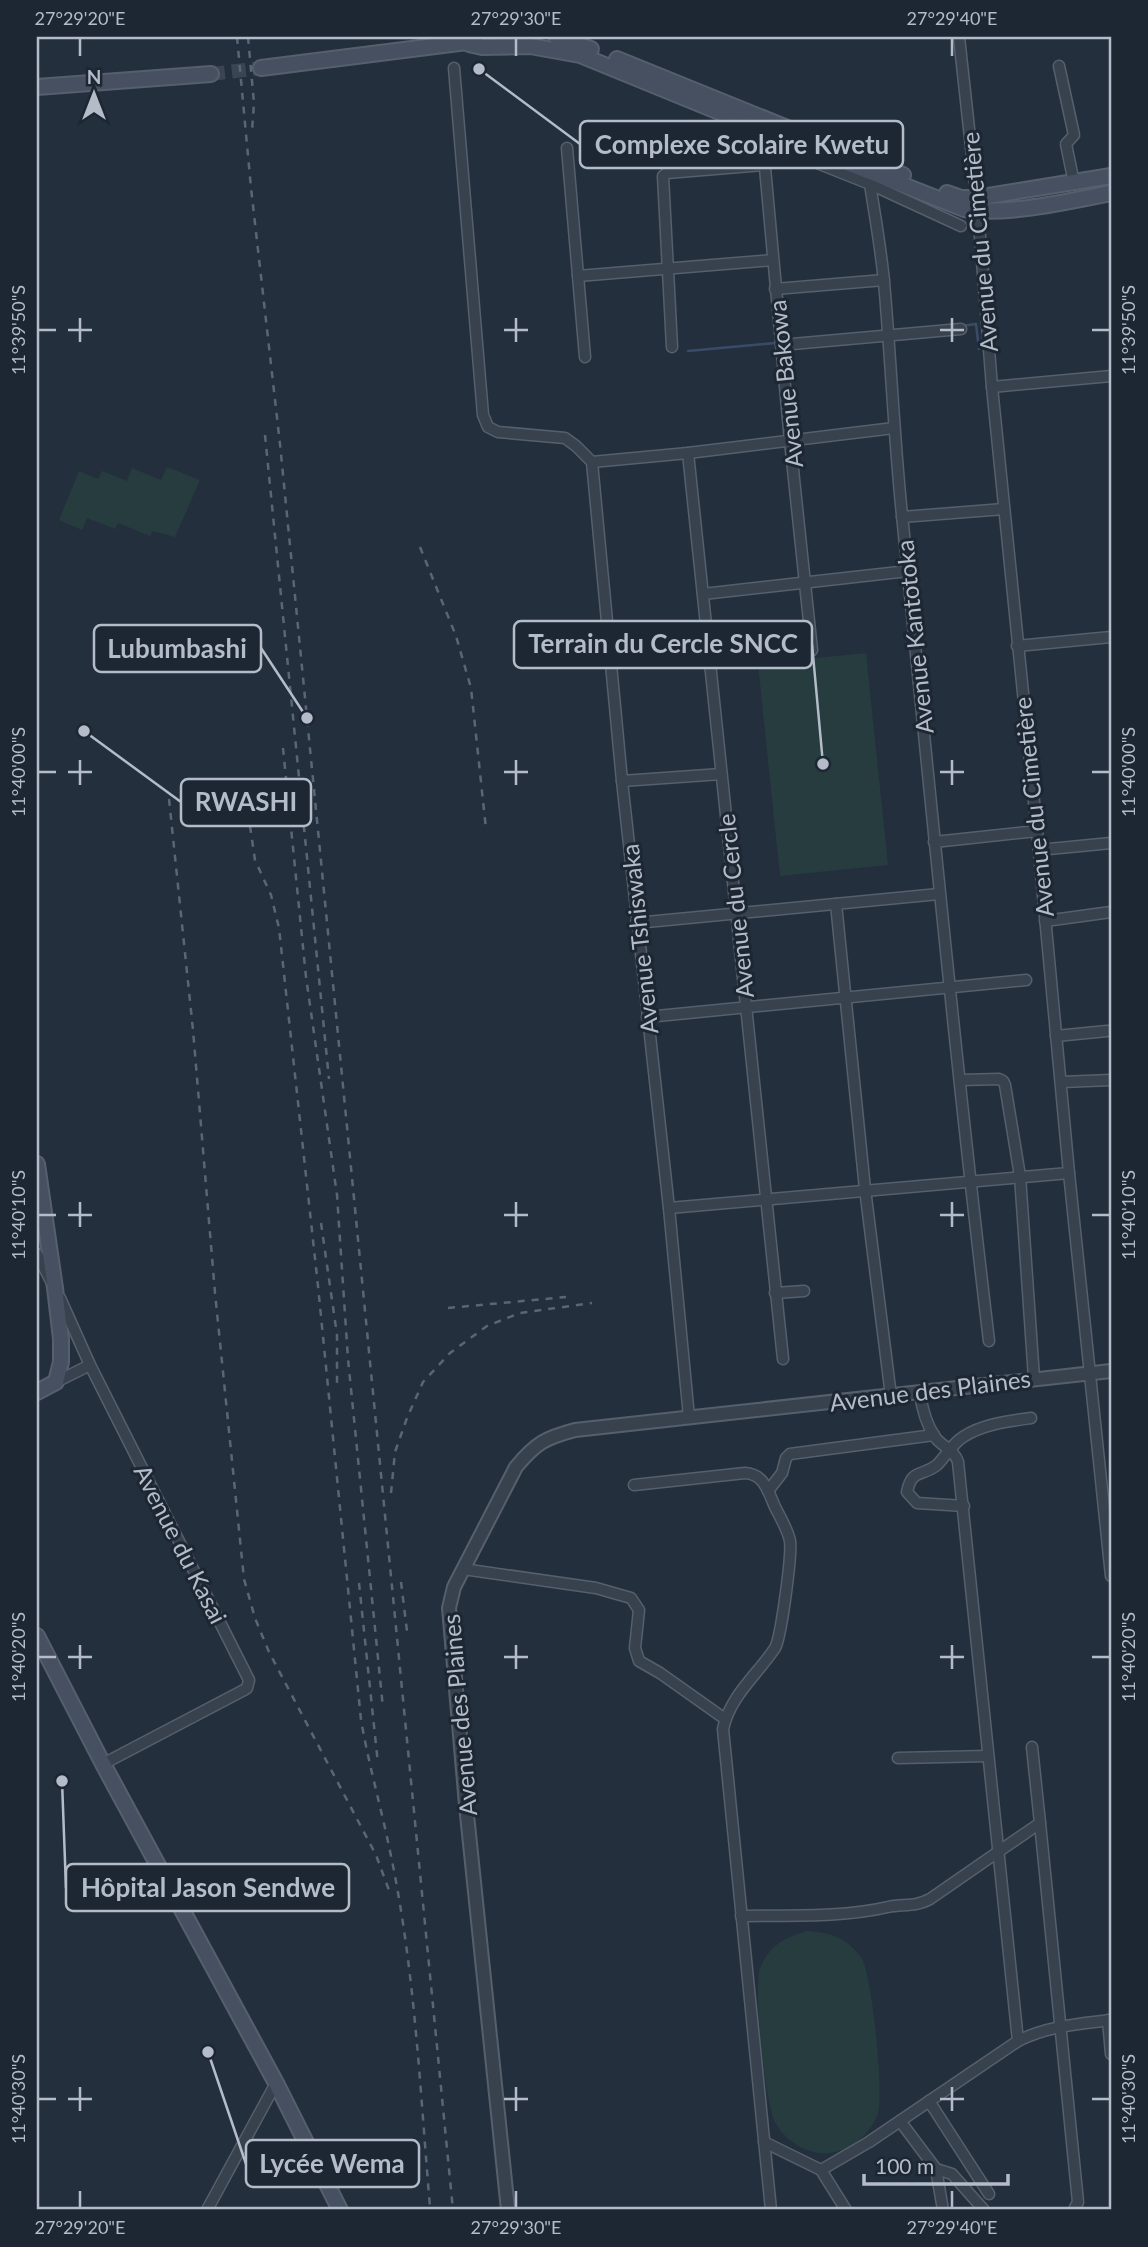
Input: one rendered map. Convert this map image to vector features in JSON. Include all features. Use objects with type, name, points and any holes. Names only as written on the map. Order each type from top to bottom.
[{"type":"main road","points":[[261,68],[469,44],[494,37]]},
{"type":"main road","points":[[556,37],[761,129]]},
{"type":"main road","points":[[469,44],[482,47],[531,41],[580,55],[941,201],[977,205],[1040,206],[1111,193]]},
{"type":"main road","points":[[37,87],[211,74]]},
{"type":"main road","points":[[977,205],[1111,176]]},
{"type":"main road","points":[[37,1164],[40,1209],[55,1288],[61,1351],[56,1381],[37,1392]]},
{"type":"main road","points":[[37,1636],[103,1764],[276,2083],[340,2210]]},
{"type":"street","name":"Avenue du Cimetière","points":[[959,37],[1069,1173],[1108,1517],[1111,1576]]},
{"type":"street","points":[[1059,66],[1074,134],[1073,139],[1066,144],[1074,183]]},
{"type":"street","points":[[454,68],[483,415],[488,427],[498,432],[565,438],[592,462],[894,428]]},
{"type":"street","name":"Avenue Bakowa","points":[[710,660],[812,650],[761,129]]},
{"type":"street","points":[[761,129],[961,226]]},
{"type":"street","points":[[567,148],[585,356]]},
{"type":"street","points":[[672,347],[666,268],[662,180],[664,174],[763,164]]},
{"type":"street","name":"Avenue Kantotoka","points":[[870,184],[884,280],[894,428],[939,894],[989,1341]]},
{"type":"street","points":[[578,276],[773,260]]},
{"type":"street","points":[[775,289],[884,280]]},
{"type":"street","points":[[781,345],[961,329]]},
{"type":"street","points":[[992,387],[1111,376]]},
{"type":"street","name":"Avenue du Cercle","points":[[688,453],[783,1359]]},
{"type":"street","name":"Avenue Tshiswaka","points":[[592,462],[636,923],[669,1208],[689,1417]]},
{"type":"street","points":[[902,517],[1004,509]]},
{"type":"street","points":[[703,594],[908,571]]},
{"type":"street","points":[[609,644],[707,634]]},
{"type":"street","points":[[1017,646],[1111,637]]},
{"type":"street","points":[[622,781],[722,774]]},
{"type":"street","points":[[934,842],[1037,831]]},
{"type":"street","points":[[1039,850],[1111,843]]},
{"type":"street","points":[[636,923],[939,894]]},
{"type":"street","points":[[836,904],[864,1189],[891,1395]]},
{"type":"street","points":[[1045,921],[1111,912]]},
{"type":"street","points":[[647,1017],[1026,981]]},
{"type":"street","points":[[1056,1036],[1107,1031]]},
{"type":"street","points":[[961,1080],[999,1079],[1004,1082],[1020,1177],[1034,1378]]},
{"type":"street","points":[[1062,1082],[1111,1080]]},
{"type":"street","points":[[669,1208],[1069,1173]]},
{"type":"street","name":"Avenue du Kasai","points":[[37,1254],[249,1680],[244,1690],[103,1764]]},
{"type":"street","points":[[775,1293],[804,1291]]},
{"type":"street","points":[[56,1381],[90,1365]]},
{"type":"street","name":"Avenue des Plaines","points":[[508,2210],[449,1616],[451,1597],[463,1569],[516,1467],[547,1438],[575,1430],[1111,1371]]},
{"type":"street","points":[[920,1393],[922,1409],[934,1436],[954,1453],[958,1462],[1018,2041]]},
{"type":"street","points":[[964,1506],[917,1503],[907,1492],[909,1481],[916,1474],[935,1467],[963,1437],[995,1424],[1031,1418]]},
{"type":"street","points":[[768,1491],[782,1473],[786,1458],[790,1454],[934,1436]]},
{"type":"street","points":[[634,1485],[750,1473],[761,1478],[790,1542],[781,1633],[775,1648],[741,1690],[725,1719],[723,1729],[771,2210]]},
{"type":"street","points":[[463,1569],[596,1588],[631,1598],[639,1610],[635,1648],[639,1661],[660,1672],[725,1719]]},
{"type":"street","points":[[1032,1747],[1079,2202],[1074,2210]]},
{"type":"street","points":[[898,1758],[988,1756]]},
{"type":"street","points":[[741,1916],[858,1913],[919,1905],[1040,1823]]},
{"type":"street","points":[[821,2170],[869,2142],[1032,2034],[1061,2026],[1110,2020],[1111,2054]]},
{"type":"street","points":[[207,2210],[276,2083]]},
{"type":"street","points":[[929,2101],[989,2194]]},
{"type":"street","points":[[900,2121],[936,2169],[943,2210]]},
{"type":"street","points":[[764,2142],[821,2170],[846,2210]]},
{"type":"street","points":[[936,2169],[951,2174],[984,2210]]},
{"type":"green space","points":[[167,467],[200,480],[175,537],[153,531],[150,536],[118,523],[115,529],[87,518],[82,530],[59,520],[79,471],[98,479],[102,471],[127,481],[132,468],[161,480]]},
{"type":"green space","points":[[866,653],[888,865],[780,876],[758,664]]},
{"type":"green space","points":[[808,1931],[825,1933],[845,1941],[862,1959],[870,1988],[876,2037],[879,2086],[877,2116],[869,2130],[858,2141],[845,2149],[829,2153],[813,2152],[799,2146],[776,2124],[768,2095],[761,2046],[758,1998],[760,1968],[774,1947]]},
{"type":"waterway","points":[[962,326],[976,324],[979,349]]},
{"type":"waterway","points":[[688,351],[775,343]]},
{"type":"tunnel","points":[[211,74],[261,68]]},
{"type":"railway","points":[[237,37],[280,444],[453,2210]]},
{"type":"railway","points":[[248,37],[254,103],[252,131]]},
{"type":"railway","points":[[265,435],[329,1079]]},
{"type":"railway","points":[[420,547],[456,636],[471,688],[486,829]]},
{"type":"railway","points":[[283,748],[306,977],[337,1195],[348,1359],[383,1708]]},
{"type":"railway","points":[[169,799],[244,1579],[255,1618],[269,1652],[376,1855],[390,1893]]},
{"type":"railway","points":[[250,826],[255,860],[271,895],[279,928],[361,1720],[391,1856],[406,1943],[430,2207]]},
{"type":"railway","points":[[321,1223],[337,1335],[337,1386]]},
{"type":"railway","points":[[448,1308],[566,1297]]},
{"type":"railway","points":[[391,1493],[395,1452],[407,1418],[423,1382],[450,1353],[487,1326],[520,1313],[592,1303]]},
{"type":"railway","points":[[401,1582],[407,1631]]},
{"type":"railway","points":[[359,1583],[378,1764]]},
{"type":"place","name":"Complexe Scolaire Kwetu","points":[[479,69]]},
{"type":"place","name":"Lubumbashi","points":[[307,718]]},
{"type":"place","name":"RWASHI","points":[[84,731]]},
{"type":"place","name":"Terrain du Cercle SNCC","points":[[823,764]]},
{"type":"place","name":"Hôpital Jason Sendwe","points":[[62,1781]]},
{"type":"place","name":"Lycée Wema","points":[[208,2052]]}]
